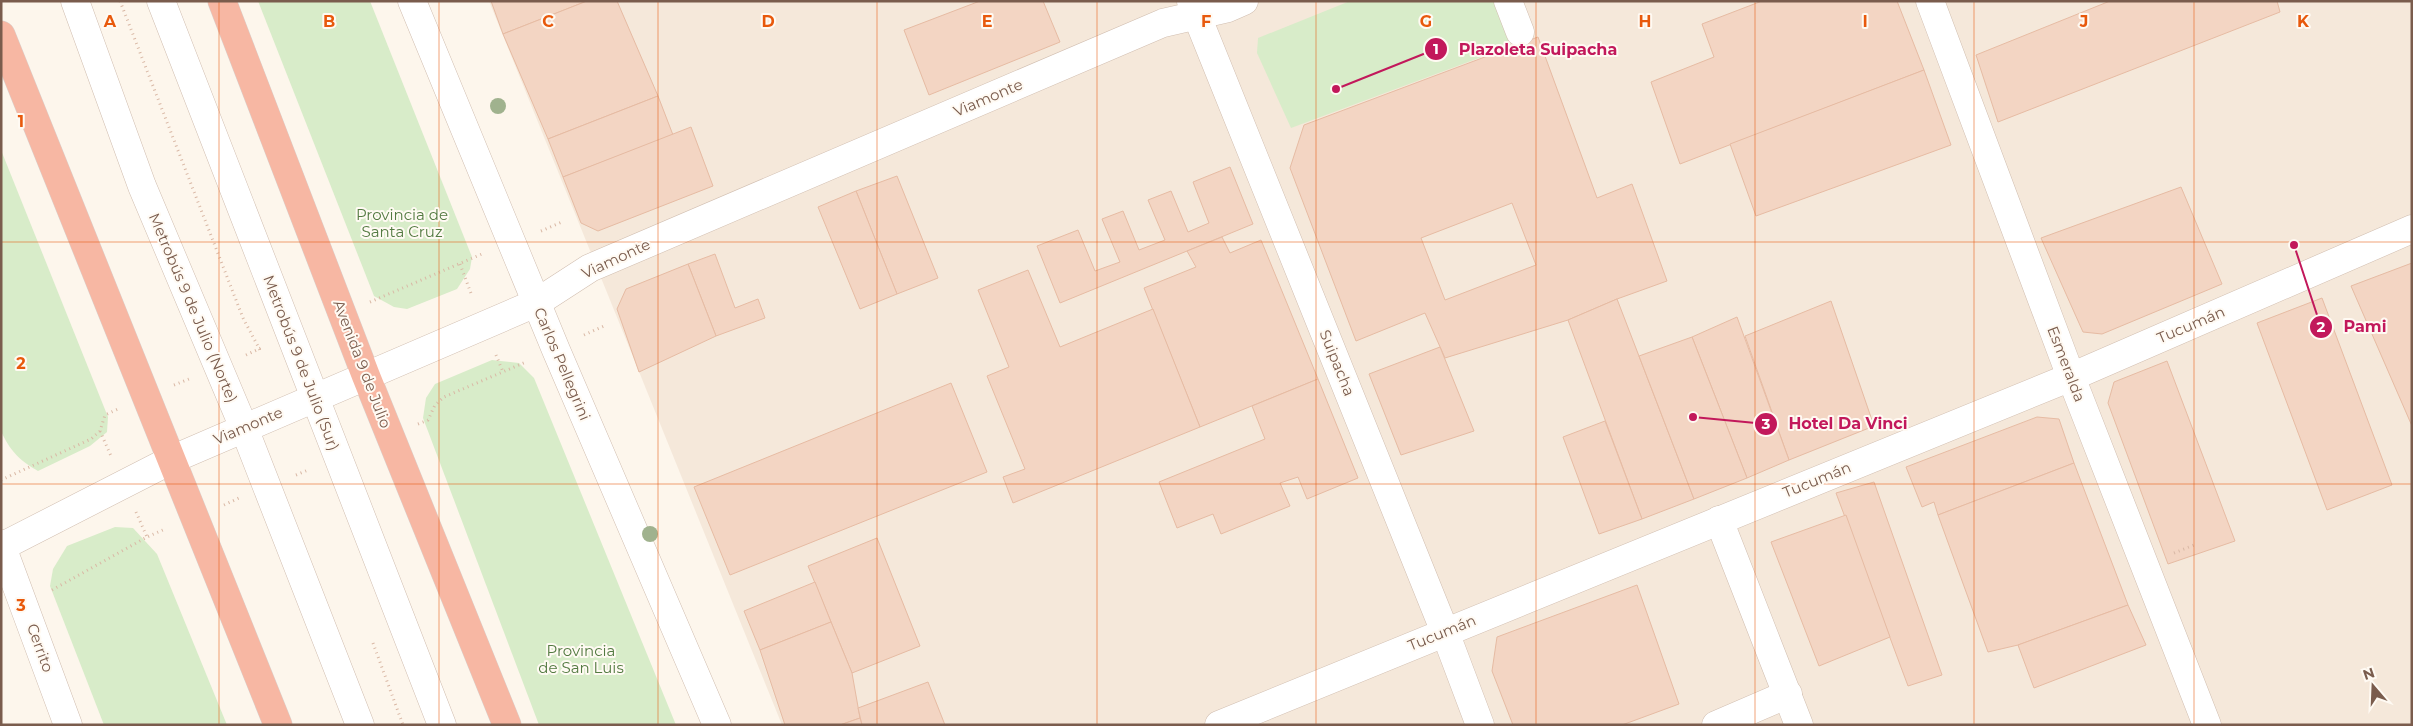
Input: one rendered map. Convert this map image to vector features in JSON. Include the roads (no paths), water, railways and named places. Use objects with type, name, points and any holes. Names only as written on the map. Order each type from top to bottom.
[{"type":"highway","name":"Avenida 9 de Julio","points":[[222,1],[366,376],[507,725]]},
{"type":"highway","points":[[1,35],[173,458],[278,725]]},
{"type":"street","name":"Metrobús 9 de Julio (Norte)","points":[[75,1],[142,186],[244,428],[360,725]]},
{"type":"street","name":"Metrobús 9 de Julio (Sur)","points":[[161,1],[442,725]]},
{"type":"street","name":"Carlos Pellegrini","points":[[412,1],[536,303],[717,725]]},
{"type":"street","name":"Viamonte","points":[[2,546],[173,458],[536,303],[590,268],[1163,23],[1194,8],[1228,8],[1244,1]]},
{"type":"street","points":[[1508,1],[1520,32]]},
{"type":"street","name":"Esmeralda","points":[[1930,1],[2071,377],[2207,725]]},
{"type":"street","name":"Suipacha","points":[[1194,8],[1445,632],[1480,725]]},
{"type":"street","name":"Tucumán","points":[[1219,725],[2071,377],[2412,229]]},
{"type":"street","points":[[1719,520],[1799,725]]},
{"type":"street","name":"Cerrito","points":[[2,546],[68,725]]},
{"type":"street","points":[[1724,723],[1788,694]]},
{"type":"place","name":"Plazoleta Suipacha","points":[[1336,89]]},
{"type":"place","name":"Pami","points":[[2294,245]]},
{"type":"place","name":"Hotel Da Vinci","points":[[1693,417]]},
{"type":"park label","name":"Provincia de Santa Cruz","points":[[402,224]]},
{"type":"park label","name":"Provincia de San Luis","points":[[581,660]]}]
